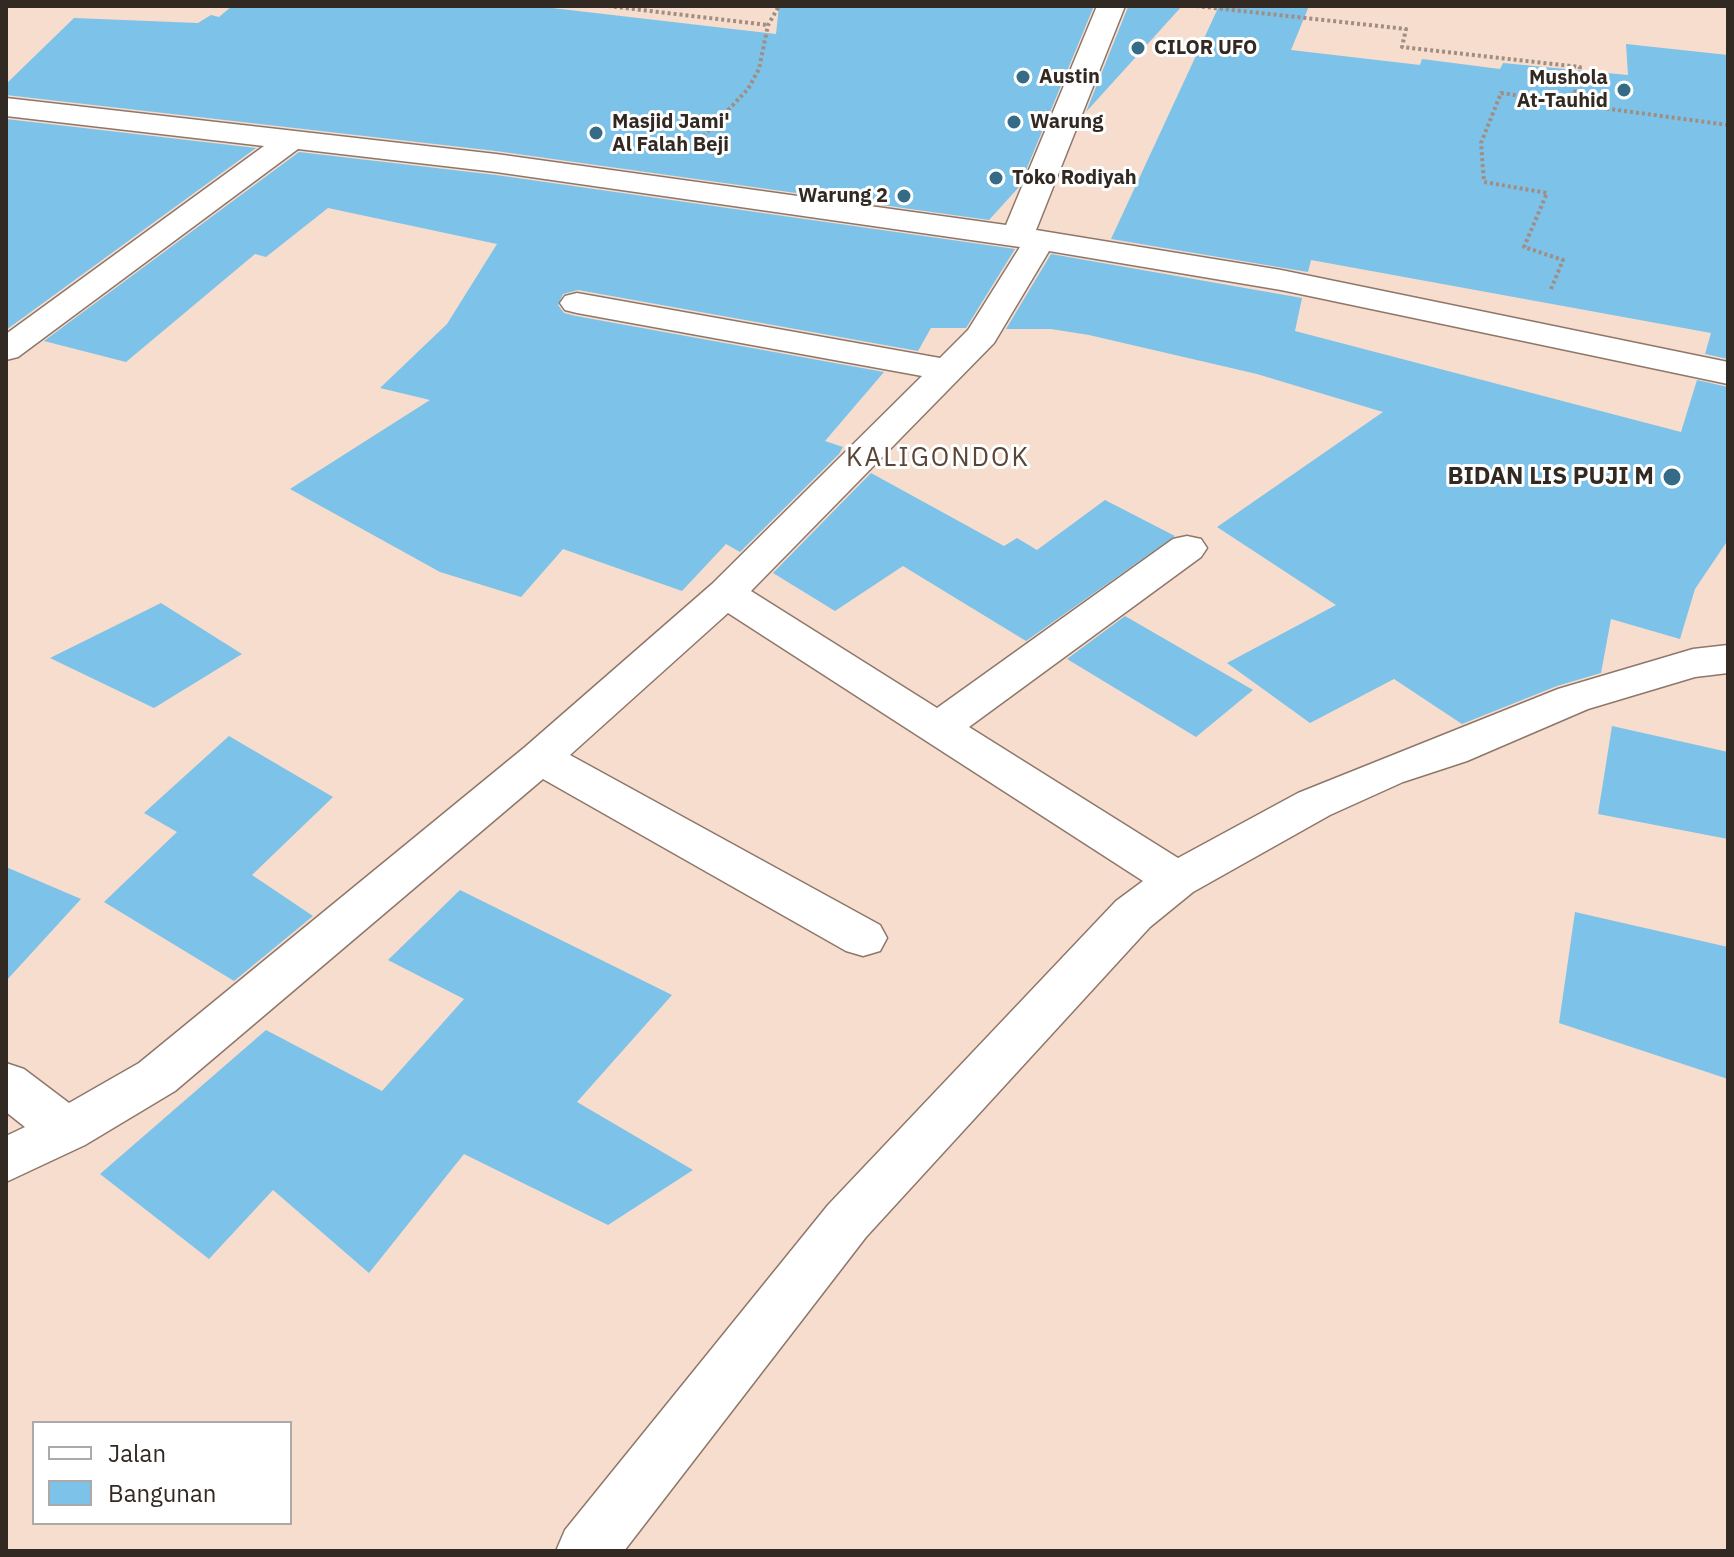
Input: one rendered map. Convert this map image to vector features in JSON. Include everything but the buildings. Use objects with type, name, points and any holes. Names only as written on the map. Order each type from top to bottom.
[{"type":"street","points":[[6,1160],[67,1130],[157,1077],[540,758],[726,593],[982,336],[1029,238],[1111,6]]},
{"type":"street","points":[[6,107],[496,163],[1029,238],[1281,280],[1728,373]]},
{"type":"street","points":[[6,350],[290,141]]},
{"type":"street","points":[[577,303],[949,370]]},
{"type":"street","points":[[940,727],[1187,548]]},
{"type":"street","points":[[726,593],[1177,880]]},
{"type":"street","points":[[586,1551],[847,1221],[1133,914],[1177,880],[1314,804],[1388,771],[1452,750],[1573,699],[1693,663],[1728,659]]},
{"type":"street","points":[[540,758],[863,938]]},
{"type":"street","points":[[6,1084],[67,1130]]},
{"type":"path","points":[[608,6],[768,25]]},
{"type":"path","points":[[661,186],[748,89],[759,69],[768,25],[779,6]]},
{"type":"path","points":[[1196,6],[1406,29],[1402,47],[1580,67],[1573,104]]},
{"type":"path","points":[[1547,297],[1563,260],[1524,247],[1547,193],[1484,182],[1481,143],[1501,93],[1728,125]]},
{"type":"place","name":"CILOR UFO","points":[[1138,48]]},
{"type":"place","name":"Austin","points":[[1023,77]]},
{"type":"place","name":"Mushola At-Tauhid","points":[[1624,90]]},
{"type":"place","name":"Warung","points":[[1014,122]]},
{"type":"place","name":"Masjid Jami' Al Falah Beji","points":[[596,133]]},
{"type":"place","name":"Toko Rodiyah","points":[[996,178]]},
{"type":"place","name":"Warung 2","points":[[904,196]]},
{"type":"place","name":"BIDAN LIS PUJI M","points":[[1672,477]]},
{"type":"district","name":"KALIGONDOK","points":[[938,458]]}]
